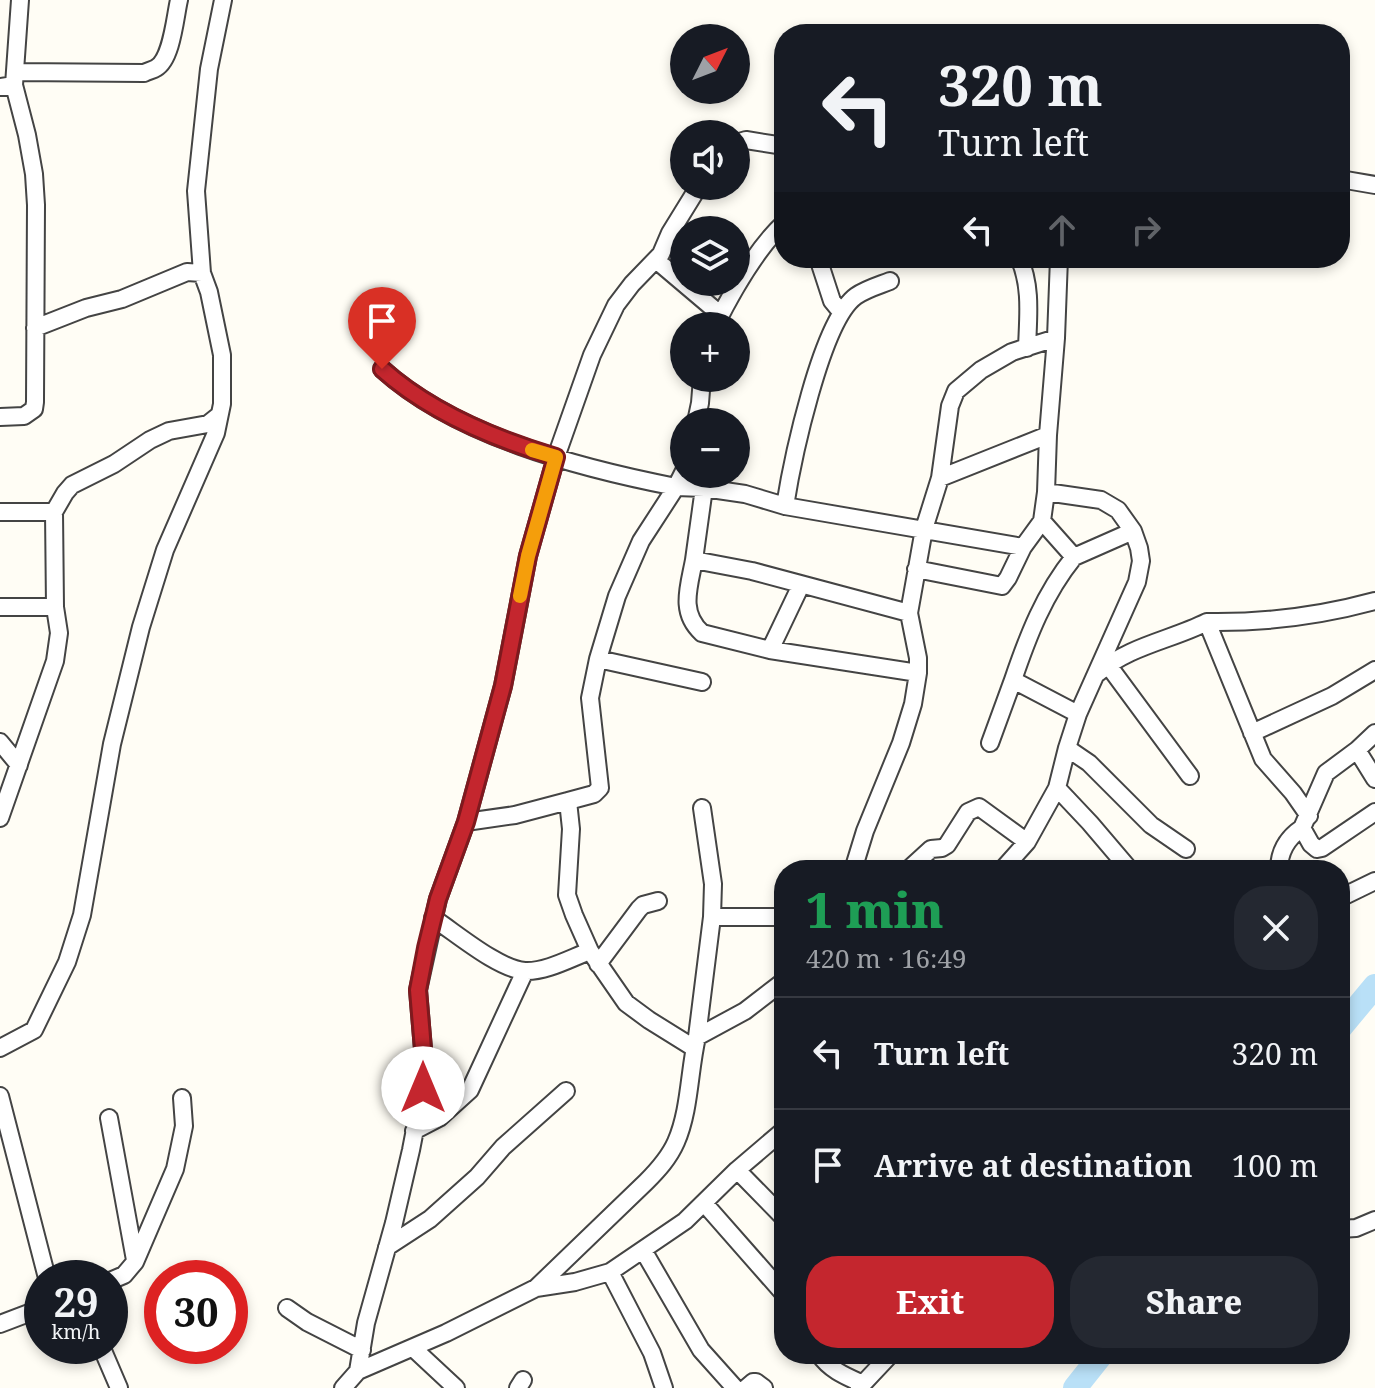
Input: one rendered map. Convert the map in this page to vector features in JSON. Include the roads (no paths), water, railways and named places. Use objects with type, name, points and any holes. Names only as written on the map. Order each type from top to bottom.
[{"type":"street","points":[[0,417],[24,416],[34,409],[34,174],[27,135],[10,81],[20,0]]},
{"type":"street","points":[[10,81],[144,73],[158,68],[171,42],[179,0]]},
{"type":"street","points":[[0,1048],[34,1030],[67,962],[82,915],[112,744],[141,627],[165,550],[216,433],[222,404],[222,355],[202,273],[196,191],[209,69],[223,0]]},
{"type":"street","points":[[750,141],[774,144]]},
{"type":"street","points":[[1350,181],[1375,185]]},
{"type":"street","points":[[358,1371],[366,1323],[387,1247],[423,1088],[418,990],[433,918],[466,822],[503,686],[528,556],[556,457],[607,321],[632,284],[656,260],[690,200]]},
{"type":"street","points":[[722,312],[774,233]]},
{"type":"street","points":[[656,260],[710,312]]},
{"type":"street","points":[[821,268],[832,301],[841,312]]},
{"type":"street","points":[[1023,268],[1028,301],[1027,348]]},
{"type":"street","points":[[916,569],[1002,586],[1023,547],[1042,521],[1059,268]]},
{"type":"street","points":[[35,328],[86,308],[122,299],[187,272],[202,273]]},
{"type":"street","points":[[785,506],[793,458],[806,411],[821,361],[841,312],[857,296],[890,281]]},
{"type":"street","points":[[856,860],[913,704],[918,658],[909,613],[924,529],[940,478],[950,406],[956,391],[981,370],[1012,352],[1056,338]]},
{"type":"street","points":[[382,369],[402,387],[433,406],[515,445],[626,477],[670,486]]},
{"type":"street","points":[[0,818],[55,661],[59,633],[55,607],[54,512],[72,485],[169,431],[208,424],[218,416]]},
{"type":"street","points":[[940,478],[1048,435]]},
{"type":"street","points":[[466,822],[515,815],[594,794],[600,788],[590,698],[598,659],[617,596],[641,541],[675,488]]},
{"type":"street","points":[[918,673],[770,650],[702,633],[690,618],[686,604],[704,488],[745,494],[785,506],[1023,547]]},
{"type":"street","points":[[1011,860],[1027,842],[1057,788],[1078,714],[1102,669],[1137,582],[1141,561],[1133,531],[1118,510],[1101,500],[1046,492]]},
{"type":"street","points":[[0,512],[54,512]]},
{"type":"street","points":[[1042,521],[1074,557]]},
{"type":"street","points":[[990,743],[1024,647],[1057,577],[1074,557],[1133,531]]},
{"type":"street","points":[[694,560],[752,571],[909,613]]},
{"type":"street","points":[[770,650],[801,585]]},
{"type":"street","points":[[0,607],[55,607]]},
{"type":"street","points":[[1102,669],[1138,649],[1207,622],[1240,623],[1373,607]]},
{"type":"street","points":[[1207,622],[1263,759],[1293,793],[1306,822],[1311,844],[1317,849],[1322,848],[1375,812]]},
{"type":"street","points":[[598,659],[702,682]]},
{"type":"street","points":[[1102,669],[1190,776]]},
{"type":"street","points":[[1252,733],[1332,696],[1375,670]]},
{"type":"street","points":[[1013,680],[1078,714]]},
{"type":"street","points":[[1279,860],[1286,843],[1306,822],[1326,773],[1375,733]]},
{"type":"street","points":[[0,742],[19,765]]},
{"type":"street","points":[[1067,748],[1089,763],[1151,825],[1186,849]]},
{"type":"street","points":[[1357,750],[1375,779]]},
{"type":"street","points":[[1057,788],[1121,860]]},
{"type":"street","points":[[568,801],[571,829],[567,895],[594,958],[626,1003],[649,1020],[695,1042]]},
{"type":"street","points":[[919,860],[931,849],[947,845],[968,812],[979,807],[1027,842]]},
{"type":"street","points":[[343,1388],[358,1371],[446,1333],[536,1288],[661,1167],[675,1145],[683,1123],[712,917],[713,884],[702,808]]},
{"type":"street","points":[[1350,893],[1375,881]]},
{"type":"street","points":[[433,918],[496,961],[525,971],[594,958],[643,905],[658,901]]},
{"type":"street","points":[[712,917],[774,917]]},
{"type":"street","points":[[414,1131],[439,1118],[470,1090],[525,971]]},
{"type":"street","points":[[695,1042],[774,989]]},
{"type":"street","points":[[387,1247],[430,1219],[566,1091]]},
{"type":"street","points":[[0,1096],[42,1260]]},
{"type":"street","points":[[128,1270],[135,1262],[175,1169],[184,1126],[182,1098]]},
{"type":"street","points":[[109,1118],[135,1262]]},
{"type":"street","points":[[536,1288],[610,1272],[685,1221],[774,1139]]},
{"type":"street","points":[[737,1170],[774,1208]]},
{"type":"street","points":[[704,1203],[774,1283]]},
{"type":"street","points":[[1350,1228],[1375,1220]]},
{"type":"street","points":[[643,1250],[701,1350],[735,1388]]},
{"type":"street","points":[[610,1272],[652,1353],[664,1388]]},
{"type":"street","points":[[287,1308],[307,1322],[362,1350]]},
{"type":"street","points":[[0,1324],[24,1315]]},
{"type":"street","points":[[413,1348],[456,1388]]},
{"type":"street","points":[[109,1364],[119,1388]]},
{"type":"street","points":[[825,1364],[861,1386],[882,1364]]},
{"type":"street","points":[[746,1388],[753,1382],[764,1388]]},
{"type":"waterway","points":[[1350,1016],[1375,986]]},
{"type":"waterway","points":[[1075,1388],[1094,1364]]}]
